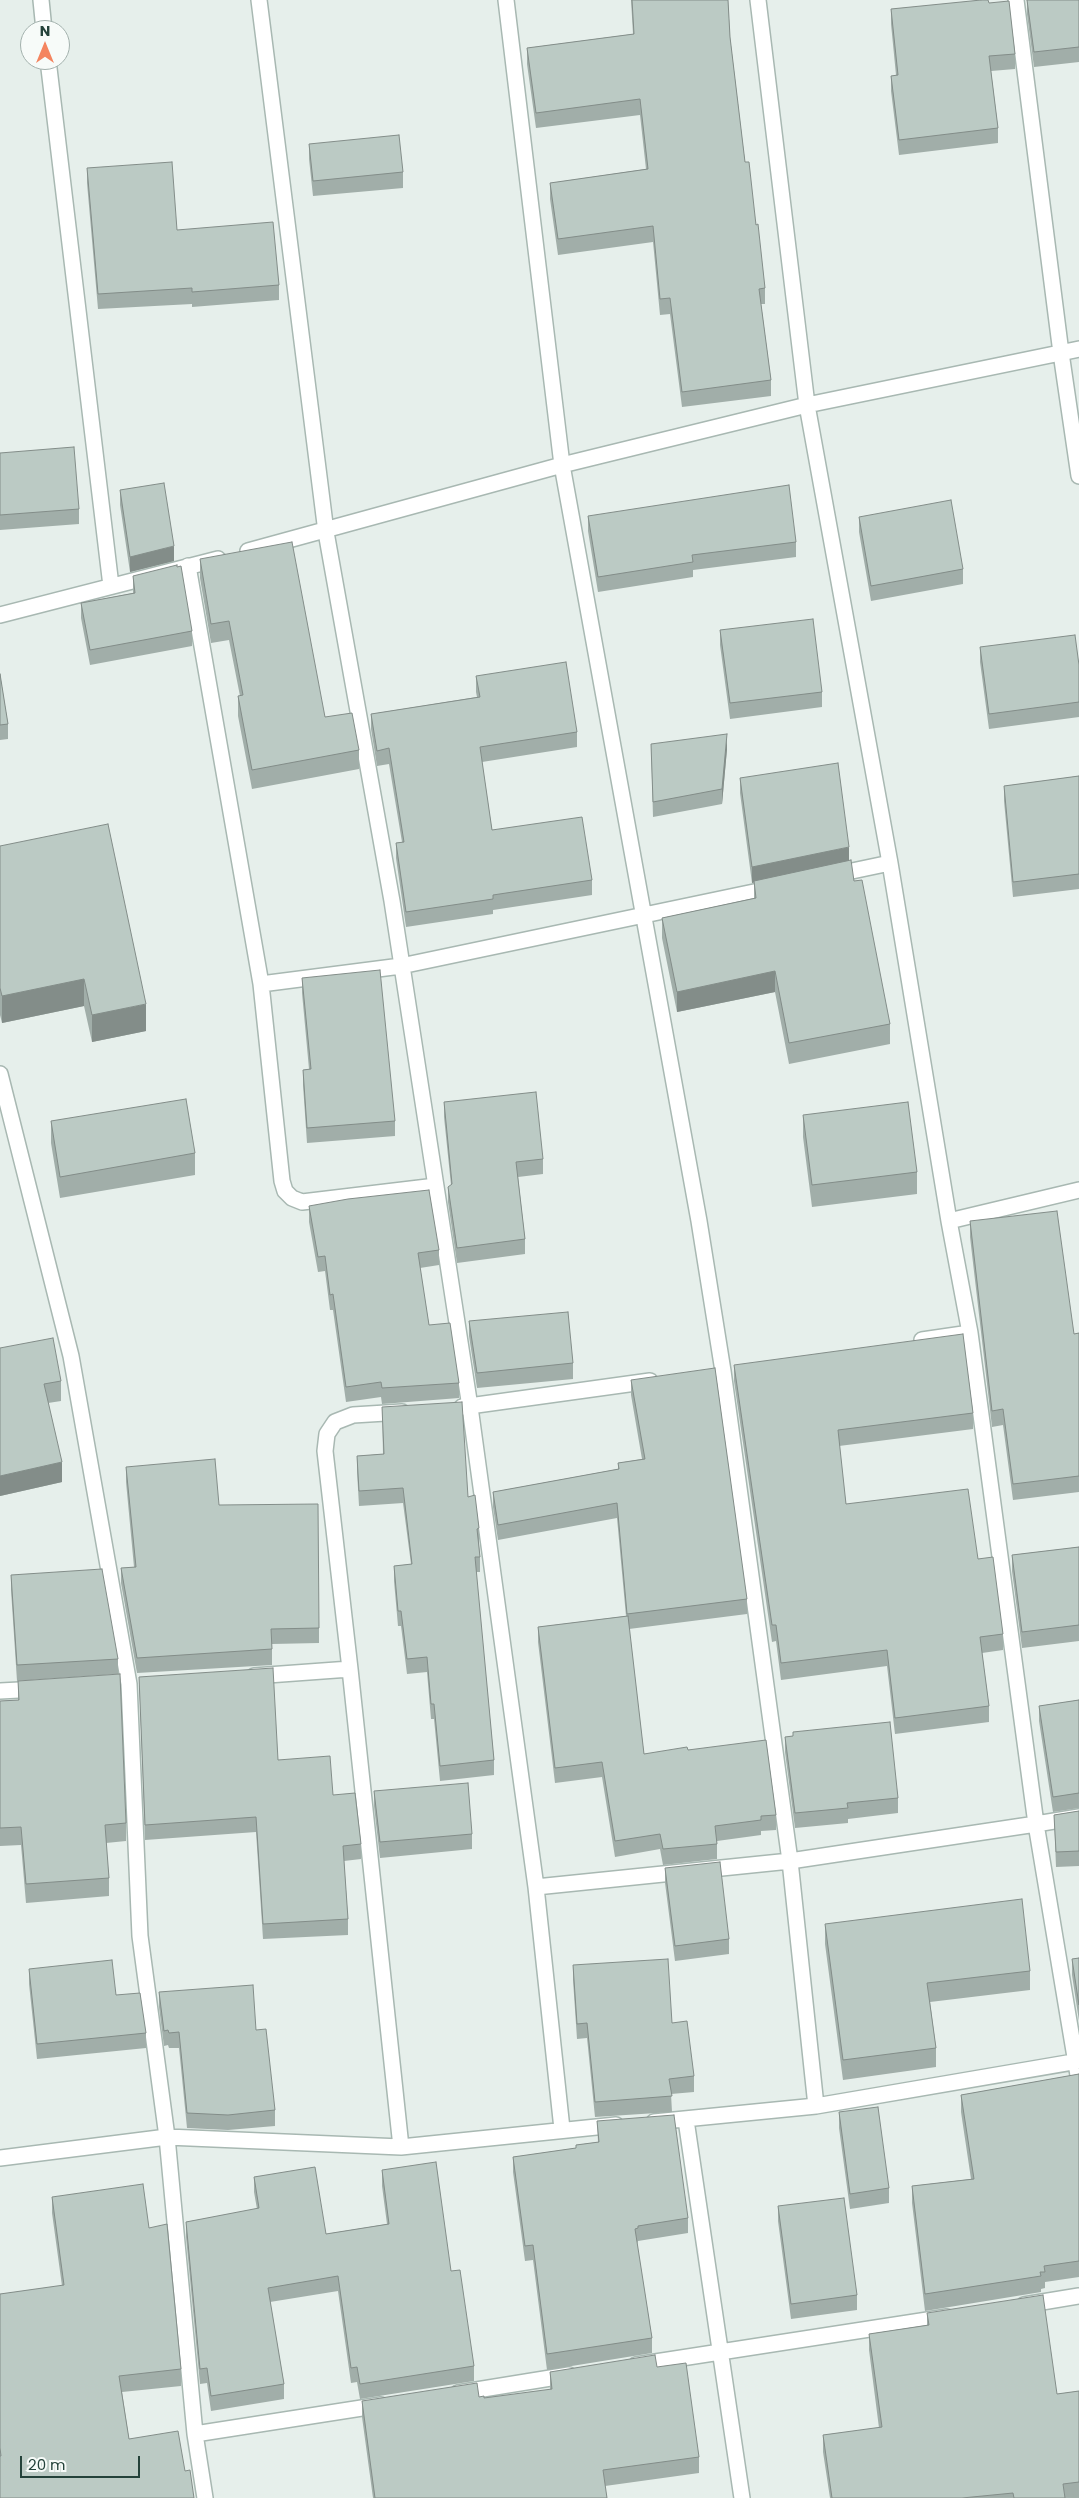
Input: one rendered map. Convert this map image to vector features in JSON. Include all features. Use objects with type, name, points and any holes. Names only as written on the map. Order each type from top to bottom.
[{"type":"street","points":[[41,0],[43,20]]},
{"type":"street","points":[[259,0],[326,532],[401,966],[470,1407],[536,1887],[562,2129]]},
{"type":"street","points":[[506,0],[562,465],[698,1211],[723,1371],[790,1861],[816,2106]]},
{"type":"street","points":[[758,0],[807,405],[890,863],[949,1221],[970,1333],[1036,1824],[1079,2082]]},
{"type":"street","points":[[1016,0],[1061,353],[1079,476]]},
{"type":"street","points":[[49,70],[111,586]]},
{"type":"street","points":[[0,615],[326,532],[562,465],[807,405],[1079,349]]},
{"type":"street","points":[[188,566],[261,984],[282,1181],[285,1191],[292,1198],[302,1202],[436,1186]]},
{"type":"street","points":[[814,879],[890,863]]},
{"type":"street","points":[[261,984],[401,966],[786,885]]},
{"type":"street","points":[[0,1074],[71,1356],[129,1684],[140,1936],[167,2137],[195,2434],[205,2498]]},
{"type":"street","points":[[949,1221],[1079,1190]]},
{"type":"street","points":[[904,1343],[970,1333]]},
{"type":"street","points":[[704,1374],[742,1368]]},
{"type":"street","points":[[451,1408],[470,1407],[665,1379]]},
{"type":"street","points":[[401,2147],[325,1450],[327,1434],[336,1422],[353,1415],[422,1410]]},
{"type":"street","points":[[234,1677],[350,1669]]},
{"type":"street","points":[[109,1685],[148,1683]]},
{"type":"street","points":[[0,1691],[50,1688]]},
{"type":"street","points":[[536,1887],[790,1861],[1079,1817]]},
{"type":"street","points":[[0,2158],[167,2137],[401,2147],[562,2129],[686,2120],[816,2106],[1077,2061]]},
{"type":"street","points":[[686,2120],[742,2498]]},
{"type":"street","points":[[1012,2307],[1079,2296]]},
{"type":"street","points":[[622,2367],[964,2314]]},
{"type":"street","points":[[448,2394],[584,2373]]},
{"type":"street","points":[[195,2434],[399,2402]]},
{"type":"building","points":[[632,0],[728,0],[730,37],[745,162],[749,162],[756,225],[758,224],[765,288],[759,289],[771,380],[682,392],[670,298],[660,299],[653,226],[558,239],[550,183],[648,169],[640,99],[536,113],[527,48],[634,34]]},
{"type":"building","points":[[988,0],[989,3],[1009,1],[1015,54],[989,56],[998,128],[899,140],[891,76],[898,75],[891,9]]},
{"type":"building","points":[[1027,0],[1079,0],[1079,47],[1034,52]]},
{"type":"building","points":[[399,135],[403,172],[313,181],[309,144]]},
{"type":"building","points":[[172,162],[177,230],[273,222],[279,285],[192,292],[192,288],[98,294],[87,168]]},
{"type":"building","points":[[74,447],[79,509],[0,515],[0,453]]},
{"type":"building","points":[[164,483],[174,546],[130,557],[120,490]]},
{"type":"building","points":[[789,485],[796,542],[692,555],[693,562],[598,577],[588,516]]},
{"type":"building","points":[[951,500],[963,569],[871,586],[859,517]]},
{"type":"building","points":[[292,542],[325,717],[352,713],[359,750],[252,770],[238,696],[243,695],[229,621],[211,624],[200,559]]},
{"type":"building","points":[[177,565],[177,567],[181,566],[192,631],[90,650],[81,603],[135,593],[133,576]]},
{"type":"building","points":[[813,619],[822,692],[730,703],[720,630]]},
{"type":"building","points":[[1075,635],[1079,665],[1079,702],[989,714],[980,647]]},
{"type":"building","points":[[566,662],[577,732],[480,747],[492,830],[582,817],[592,880],[493,895],[493,899],[406,912],[396,843],[404,842],[389,748],[377,751],[371,714],[480,697],[476,676]]},
{"type":"building","points":[[0,674],[8,724],[0,725]]},
{"type":"building","points":[[727,734],[722,789],[653,802],[651,744]]},
{"type":"building","points":[[838,763],[849,847],[752,867],[740,778]]},
{"type":"building","points":[[1079,776],[1079,874],[1013,882],[1004,786]]},
{"type":"building","points":[[108,824],[146,1004],[92,1015],[84,979],[2,996],[0,988],[0,846]]},
{"type":"building","points":[[851,860],[854,881],[862,880],[890,1024],[789,1043],[775,971],[677,992],[662,918],[756,898],[754,881]]},
{"type":"building","points":[[380,970],[395,1121],[307,1128],[303,1070],[311,1069],[302,978]]},
{"type":"building","points":[[536,1092],[543,1159],[516,1162],[525,1239],[457,1248],[448,1187],[452,1184],[444,1102]]},
{"type":"building","points":[[186,1099],[195,1153],[60,1177],[51,1121]]},
{"type":"building","points":[[908,1102],[917,1172],[812,1185],[803,1115]]},
{"type":"building","points":[[429,1190],[439,1250],[418,1253],[429,1325],[450,1323],[459,1383],[382,1388],[381,1382],[346,1387],[333,1294],[330,1295],[325,1256],[318,1257],[309,1206],[348,1199]]},
{"type":"building","points":[[1057,1211],[1074,1334],[1079,1333],[1079,1476],[1013,1484],[1003,1409],[992,1411],[970,1221]]},
{"type":"building","points":[[568,1312],[573,1363],[477,1373],[469,1321]]},
{"type":"building","points":[[963,1334],[973,1413],[838,1430],[846,1504],[968,1489],[978,1559],[993,1557],[1003,1634],[980,1637],[989,1706],[895,1718],[887,1650],[781,1663],[776,1625],[772,1625],[734,1365]]},
{"type":"building","points":[[53,1338],[61,1381],[44,1384],[62,1462],[0,1476],[0,1348]]},
{"type":"building","points":[[715,1368],[747,1599],[627,1614],[617,1503],[498,1525],[493,1492],[619,1469],[618,1463],[645,1459],[631,1380]]},
{"type":"building","points":[[462,1402],[468,1497],[475,1495],[479,1528],[477,1529],[480,1557],[475,1557],[494,1760],[440,1766],[434,1704],[431,1704],[427,1657],[407,1659],[401,1611],[398,1611],[394,1566],[412,1564],[403,1488],[359,1491],[357,1456],[384,1454],[382,1407]]},
{"type":"building","points":[[215,1459],[219,1505],[318,1504],[319,1628],[271,1629],[272,1649],[137,1658],[121,1568],[136,1567],[126,1467]]},
{"type":"building","points":[[1079,1547],[1079,1625],[1022,1632],[1012,1555]]},
{"type":"building","points":[[102,1569],[118,1659],[17,1665],[11,1575]]},
{"type":"building","points":[[628,1616],[644,1754],[687,1747],[688,1750],[766,1740],[776,1815],[761,1816],[761,1820],[715,1826],[717,1844],[663,1849],[660,1834],[615,1841],[602,1762],[555,1768],[538,1627]]},
{"type":"building","points":[[273,1668],[278,1760],[330,1756],[333,1795],[355,1793],[361,1844],[343,1846],[348,1919],[263,1924],[256,1817],[145,1825],[139,1677]]},
{"type":"building","points":[[120,1674],[126,1823],[105,1825],[109,1878],[26,1884],[21,1827],[0,1828],[0,1701],[19,1700],[18,1681]]},
{"type":"building","points":[[1079,1700],[1079,1793],[1053,1797],[1039,1706]]},
{"type":"building","points":[[890,1722],[898,1798],[847,1803],[848,1808],[795,1813],[785,1737],[793,1736],[793,1732]]},
{"type":"building","points":[[468,1783],[472,1834],[380,1842],[374,1791]]},
{"type":"building","points":[[1079,1811],[1079,1851],[1056,1852],[1054,1815]]},
{"type":"building","points":[[720,1862],[729,1939],[675,1946],[665,1868]]},
{"type":"building","points":[[1022,1899],[1030,1971],[927,1983],[936,2048],[843,2060],[825,1924]]},
{"type":"building","points":[[1079,1958],[1079,2005],[1072,1959]]},
{"type":"building","points":[[668,1959],[672,2023],[687,2021],[694,2076],[669,2079],[672,2096],[595,2102],[587,2023],[577,2024],[573,1965]]},
{"type":"building","points":[[112,1960],[116,1995],[140,1993],[146,2033],[37,2044],[29,1969]]},
{"type":"building","points":[[253,1985],[256,2030],[266,2029],[275,2110],[228,2115],[187,2113],[179,2032],[169,2033],[168,2030],[164,2031],[159,1992]]},
{"type":"building","points":[[1079,2074],[1079,2261],[1044,2266],[1045,2272],[1040,2272],[1041,2276],[925,2294],[912,2186],[974,2179],[961,2095]]},
{"type":"building","points":[[878,2107],[889,2188],[850,2194],[839,2112]]},
{"type":"building","points":[[674,2115],[688,2218],[638,2226],[635,2229],[652,2338],[547,2354],[533,2245],[525,2246],[513,2157],[576,2148],[576,2145],[599,2142],[597,2121]]},
{"type":"building","points":[[436,2162],[451,2271],[460,2270],[474,2366],[360,2384],[357,2367],[351,2368],[338,2276],[268,2288],[284,2384],[211,2396],[207,2368],[200,2369],[186,2222],[259,2208],[254,2177],[315,2167],[326,2234],[389,2224],[382,2170]]},
{"type":"building","points":[[143,2184],[149,2228],[167,2224],[181,2369],[119,2376],[129,2439],[178,2431],[185,2471],[190,2470],[194,2498],[0,2498],[0,2294],[64,2285],[52,2197]]},
{"type":"building","points":[[844,2198],[857,2295],[791,2304],[778,2206]]},
{"type":"building","points":[[1043,2295],[1057,2394],[1079,2391],[1079,2482],[1063,2484],[1065,2498],[1014,2498],[1013,2493],[962,2498],[832,2498],[823,2435],[882,2427],[869,2334],[929,2325],[927,2313]]},
{"type":"building","points":[[655,2355],[657,2367],[686,2363],[699,2457],[603,2470],[607,2498],[375,2498],[362,2401],[477,2383],[479,2397],[484,2396],[484,2398],[552,2389],[550,2372]]}]
